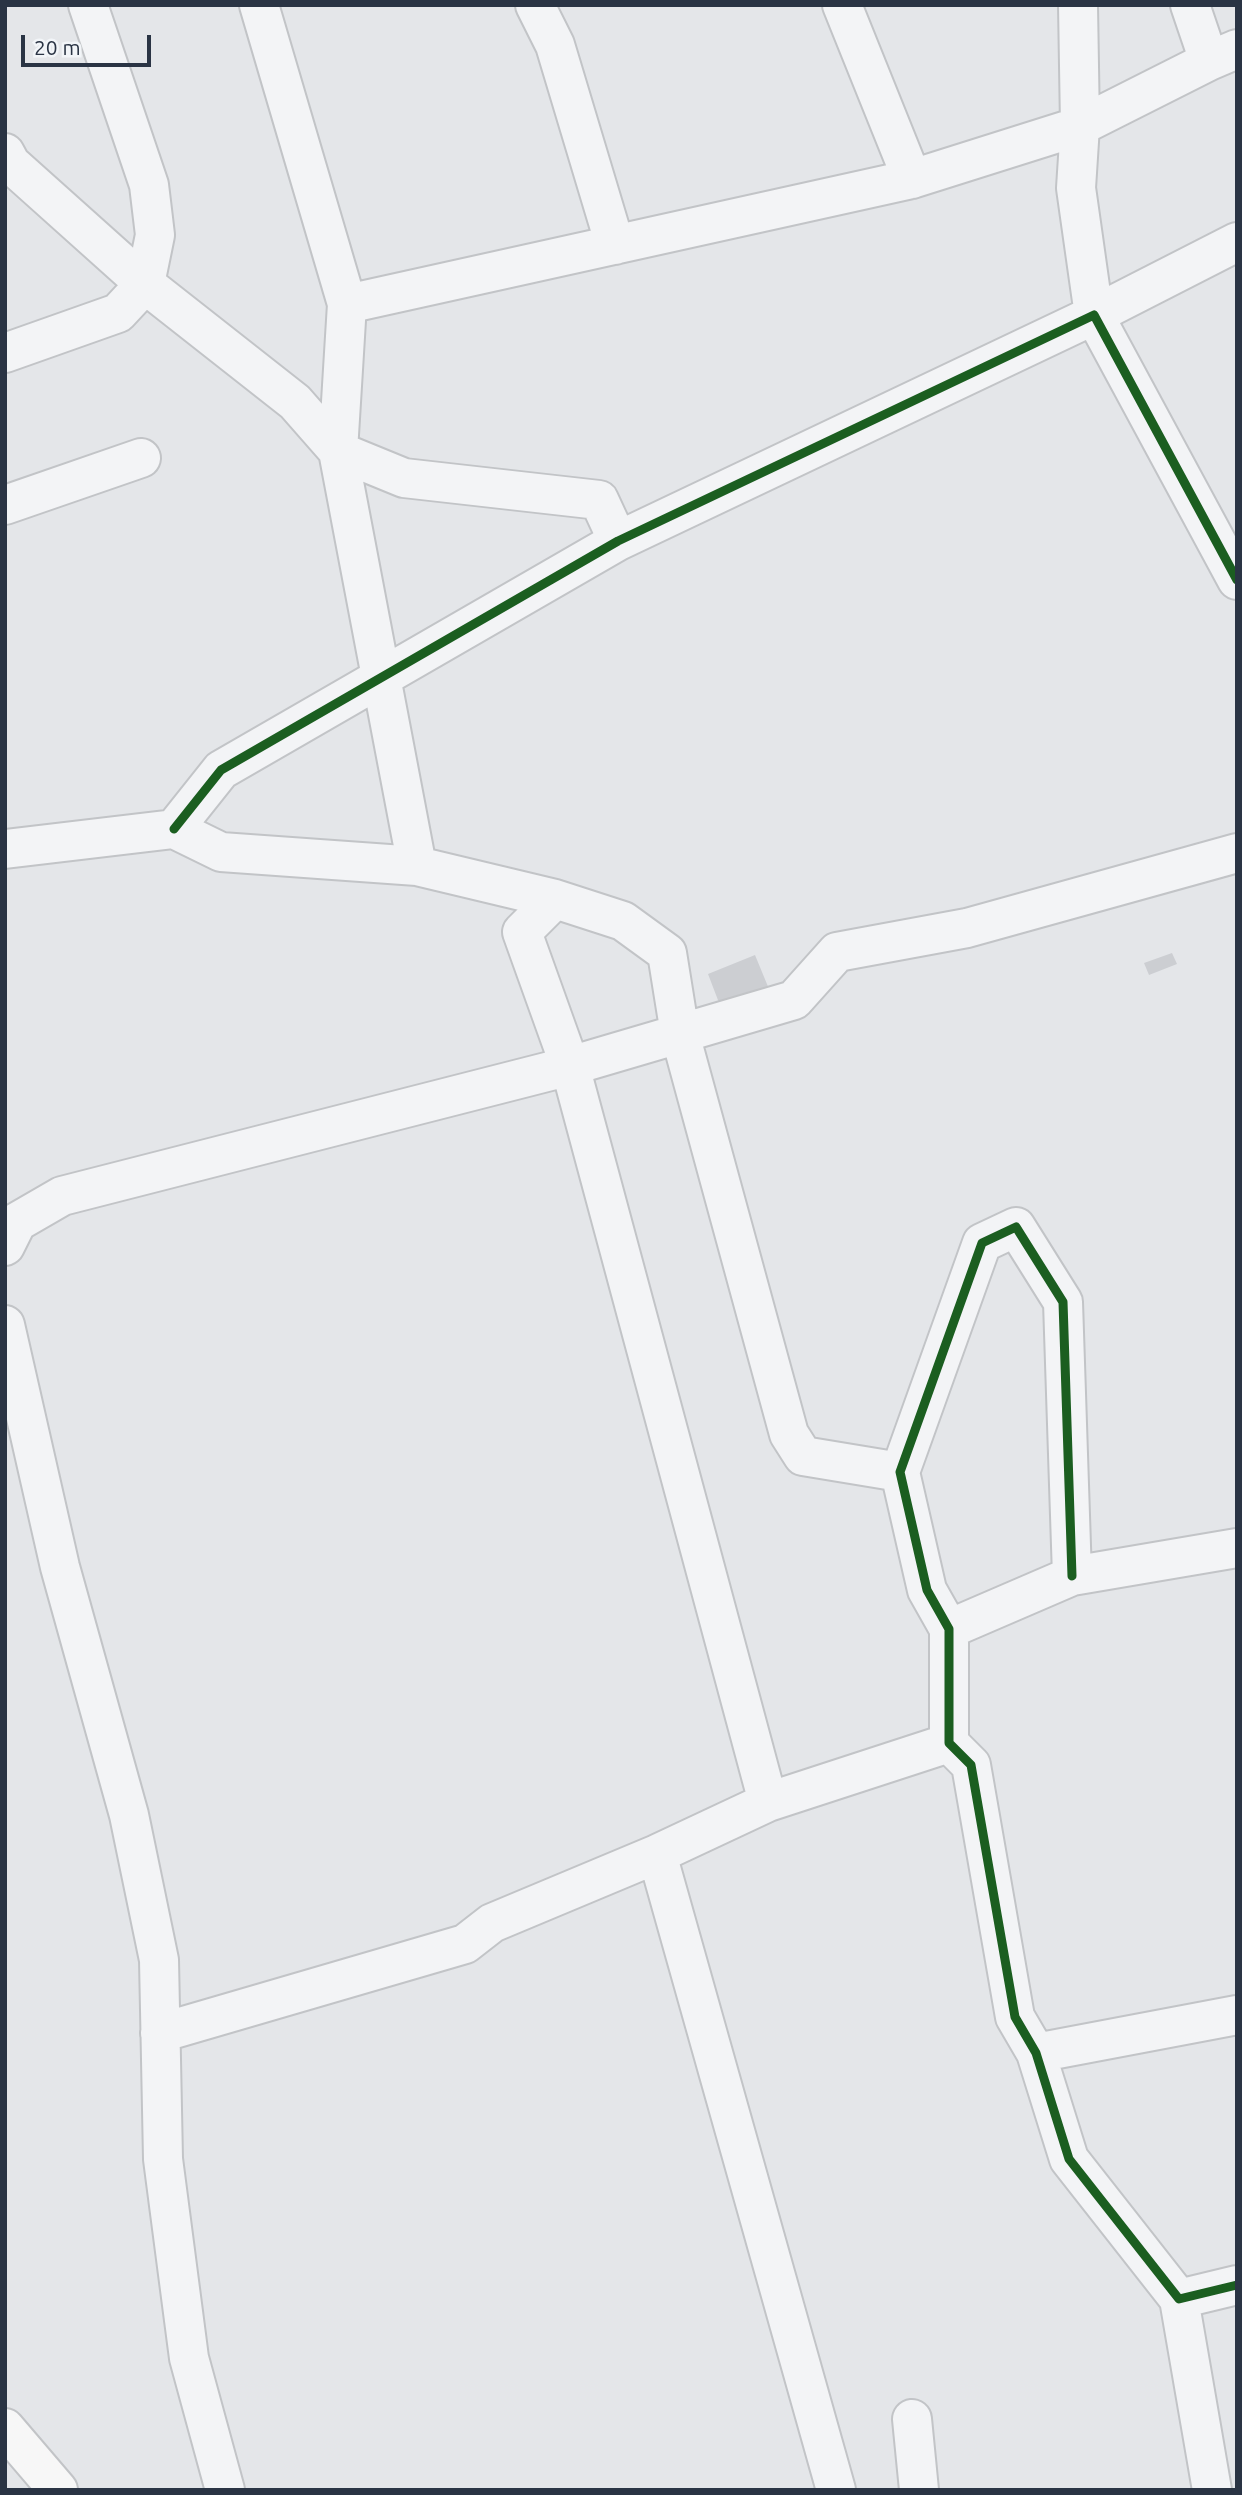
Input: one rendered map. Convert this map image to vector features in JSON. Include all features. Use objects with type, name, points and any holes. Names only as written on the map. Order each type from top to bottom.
[{"type":"street","points":[[5,353],[118,313],[145,284],[155,235],[149,185],[88,5]]},
{"type":"street","points":[[259,5],[347,304],[338,451],[417,866]]},
{"type":"street","points":[[536,5],[555,45],[615,245]]},
{"type":"street","points":[[842,5],[912,178]]},
{"type":"street","points":[[1078,5],[1080,126],[1076,188],[1094,315],[1237,580]]},
{"type":"street","points":[[347,304],[912,178],[1080,126],[1223,55],[1190,5]]},
{"type":"street","points":[[5,153],[11,164],[145,284],[295,402],[338,451],[404,478],[599,500],[618,541]]},
{"type":"street","points":[[174,829],[221,770],[383,679],[618,541],[1094,315],[1237,242]]},
{"type":"street","points":[[5,505],[141,458]]},
{"type":"street","points":[[5,849],[174,829],[221,852],[417,866],[555,900],[623,921],[667,953],[680,1034],[789,1434],[803,1456],[900,1472]]},
{"type":"street","points":[[8,1224],[62,1196],[570,1066],[794,1000],[837,952],[967,928],[1237,853]]},
{"type":"street","points":[[555,900],[522,932],[570,1066],[768,1802]]},
{"type":"street","points":[[1072,1576],[1063,1302],[1016,1227],[982,1242],[900,1472],[927,1590],[949,1629],[948,1743],[971,1765],[1015,2017],[1036,2053],[1069,2159],[1180,2299],[1212,2490]]},
{"type":"street","points":[[5,1325],[13,1396],[129,1815],[159,1960],[163,2159],[189,2358],[225,2490]]},
{"type":"street","points":[[949,1629],[1072,1576],[1237,1548]]},
{"type":"street","points":[[160,2033],[465,1944],[492,1923],[657,1854],[768,1802],[948,1743]]},
{"type":"street","points":[[657,1854],[836,2490]]},
{"type":"street","points":[[1036,2053],[1237,2015]]},
{"type":"street","points":[[1180,2299],[1237,2285]]},
{"type":"street","points":[[912,2420],[919,2490]]},
{"type":"street","points":[[5,2428],[58,2490]]},
{"type":"building","points":[[1172,953],[1177,964],[1149,975],[1144,963]]},
{"type":"building","points":[[755,955],[769,989],[721,1008],[708,974]]},
{"type":"cycle path","points":[[174,829],[221,770],[618,541],[1094,315],[1237,580]]},
{"type":"cycle path","points":[[1072,1576],[1063,1302],[1016,1227],[982,1243],[900,1472],[927,1590],[949,1629],[949,1743],[971,1765],[1015,2017],[1036,2053],[1069,2159],[1179,2299],[1237,2285]]}]
